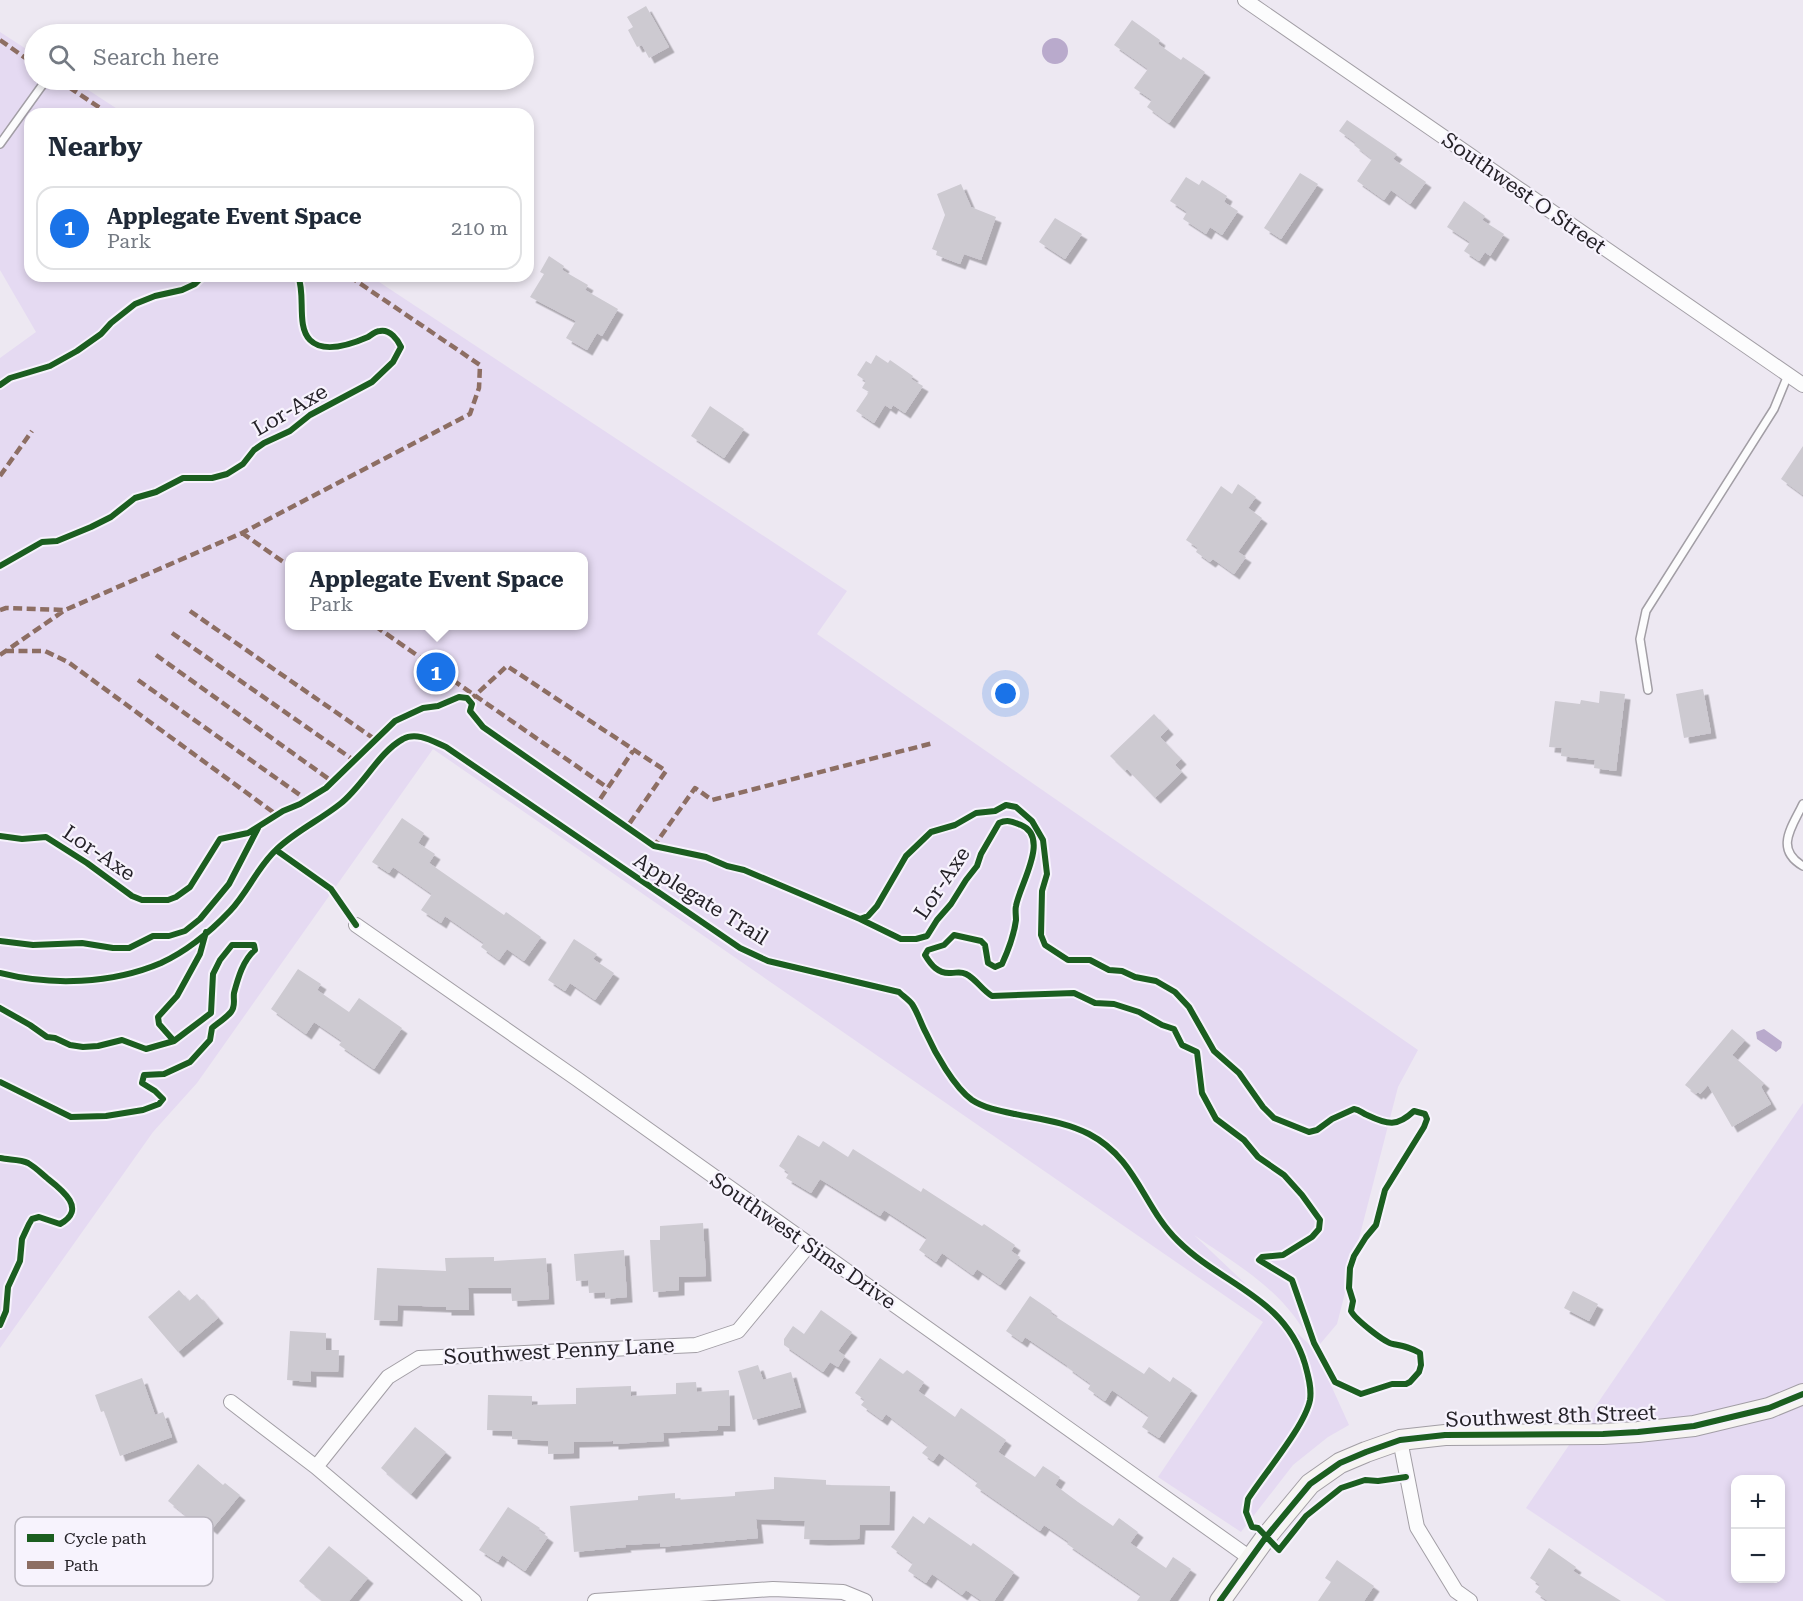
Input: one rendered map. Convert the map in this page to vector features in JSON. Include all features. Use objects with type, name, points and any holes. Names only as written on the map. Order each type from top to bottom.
[{"type":"street","name":"Southwest O Street","points":[[1250,2],[1803,385]]},
{"type":"street","name":"Southwest Sims Drive","points":[[356,925],[1250,1558]]},
{"type":"street","name":"Southwest Penny Lane","points":[[316,1467],[388,1377],[419,1358],[696,1345],[738,1331],[808,1245]]},
{"type":"street","name":"Southwest 8th Street","points":[[1220,1601],[1250,1558],[1310,1484],[1340,1463],[1400,1440],[1445,1435],[1638,1432],[1694,1425],[1769,1408],[1803,1394]]},
{"type":"street","points":[[231,1402],[316,1467],[474,1601]]},
{"type":"street","points":[[1400,1440],[1417,1527],[1456,1591],[1470,1601]]},
{"type":"street","points":[[595,1601],[773,1589],[843,1592],[865,1601]]},
{"type":"lane","points":[[26,108],[39,90]]},
{"type":"lane","points":[[0,144],[24,111]]},
{"type":"lane","points":[[1648,690],[1640,639],[1646,611],[1774,409],[1788,375]]},
{"type":"lane","points":[[1803,804],[1786,840],[1786,849],[1792,859],[1803,866]]},
{"type":"shaded area","points":[[0,32],[24,48],[24,90],[88,90],[116,108],[24,108],[24,282],[379,282],[847,591],[817,634],[1418,1050],[1398,1087],[1337,1324],[1315,1350],[1349,1425],[1328,1437],[1293,1465],[1241,1532],[1158,1477],[1263,1322],[433,749],[197,1083],[153,1132],[0,1348],[0,358],[36,332],[0,270]],"holes":[[[1194,1235],[1262,1283],[1291,1312],[1313,1348]]]},
{"type":"shaded area","points":[[1055,38],[1064,42],[1068,51],[1064,60],[1055,64],[1046,60],[1042,51],[1046,42]]},
{"type":"shaded area","points":[[1764,1029],[1782,1042],[1781,1048],[1776,1052],[1757,1039],[1756,1032]]},
{"type":"shaded area","points":[[1803,1103],[1803,1601],[1666,1601],[1526,1508]]},
{"type":"building","points":[[646,6],[669,47],[649,58],[642,45],[637,47],[628,30],[633,27],[627,17]]},
{"type":"building","points":[[1132,20],[1160,40],[1158,44],[1181,60],[1183,57],[1205,72],[1169,123],[1147,107],[1152,100],[1134,88],[1148,69],[1114,45]]},
{"type":"building","points":[[1347,120],[1397,154],[1393,159],[1426,182],[1410,204],[1391,190],[1384,200],[1357,181],[1372,159],[1354,145],[1356,143],[1339,131]]},
{"type":"building","points":[[1300,173],[1318,184],[1281,239],[1264,228]]},
{"type":"building","points":[[1186,177],[1199,185],[1202,180],[1227,196],[1224,202],[1238,211],[1222,235],[1210,227],[1206,234],[1183,219],[1187,212],[1170,201]]},
{"type":"building","points":[[961,184],[971,207],[996,217],[981,260],[964,254],[960,264],[936,255],[937,251],[932,249],[945,215],[937,194]]},
{"type":"building","points":[[1464,201],[1485,216],[1482,220],[1504,234],[1490,256],[1485,252],[1479,261],[1464,251],[1470,242],[1447,227]]},
{"type":"building","points":[[1055,218],[1082,234],[1065,259],[1039,242]]},
{"type":"building","points":[[549,256],[564,266],[562,270],[588,285],[585,290],[618,309],[602,336],[597,333],[587,350],[566,338],[576,321],[530,297],[544,274],[540,272]]},
{"type":"building","points":[[876,355],[888,363],[890,360],[913,376],[911,379],[923,386],[905,413],[893,405],[891,409],[885,405],[874,423],[856,411],[869,392],[862,388],[866,381],[857,375],[866,361],[871,364]]},
{"type":"building","points":[[710,406],[744,429],[724,458],[691,436]]},
{"type":"building","points":[[1803,446],[1803,495],[1781,479]]},
{"type":"building","points":[[1238,484],[1256,497],[1248,508],[1262,518],[1238,552],[1246,557],[1234,574],[1213,559],[1210,562],[1196,552],[1198,548],[1186,540],[1221,486],[1232,494]]},
{"type":"building","points":[[1703,689],[1711,733],[1684,738],[1676,694]]},
{"type":"building","points":[[1600,691],[1625,694],[1616,771],[1594,768],[1595,760],[1561,756],[1562,748],[1549,747],[1555,701],[1580,704],[1581,700],[1599,703]]},
{"type":"building","points":[[1154,714],[1168,729],[1160,737],[1181,759],[1175,765],[1182,772],[1155,798],[1127,769],[1125,771],[1110,756]]},
{"type":"building","points":[[402,818],[424,833],[418,843],[435,854],[429,863],[504,915],[506,912],[541,937],[524,961],[507,949],[499,960],[481,947],[484,943],[445,916],[441,923],[421,910],[432,894],[393,867],[389,873],[372,862]]},
{"type":"building","points":[[574,939],[597,954],[593,959],[614,973],[595,1000],[570,983],[565,991],[548,980]]},
{"type":"building","points":[[298,969],[321,984],[317,990],[349,1012],[359,998],[402,1028],[374,1069],[339,1045],[342,1041],[314,1022],[306,1034],[271,1009]]},
{"type":"building","points":[[1732,1029],[1745,1040],[1732,1055],[1764,1083],[1761,1087],[1771,1104],[1732,1127],[1708,1085],[1700,1094],[1698,1092],[1696,1094],[1685,1085]]},
{"type":"building","points":[[798,1135],[819,1147],[823,1141],[848,1157],[853,1149],[921,1192],[923,1188],[982,1226],[984,1224],[1015,1245],[1011,1251],[1020,1257],[1000,1285],[977,1269],[973,1275],[942,1253],[936,1262],[919,1250],[927,1238],[884,1210],[880,1216],[820,1179],[811,1193],[786,1178],[789,1173],[779,1166]]},
{"type":"building","points":[[703,1223],[706,1276],[679,1277],[679,1290],[653,1292],[650,1240],[660,1240],[660,1226]]},
{"type":"building","points":[[624,1250],[627,1297],[605,1299],[605,1292],[589,1293],[588,1280],[576,1281],[574,1254]]},
{"type":"building","points":[[494,1257],[494,1261],[546,1258],[549,1299],[512,1301],[511,1288],[468,1288],[469,1310],[398,1305],[397,1321],[374,1320],[377,1268],[446,1271],[445,1258]]},
{"type":"building","points":[[179,1290],[189,1301],[197,1294],[218,1318],[178,1352],[148,1317]]},
{"type":"building","points":[[1573,1291],[1598,1304],[1589,1321],[1564,1308]]},
{"type":"building","points":[[1030,1296],[1052,1311],[1050,1313],[1144,1374],[1149,1367],[1170,1382],[1173,1377],[1192,1390],[1159,1438],[1142,1427],[1149,1416],[1112,1390],[1105,1401],[1088,1389],[1091,1384],[1068,1366],[1025,1337],[1022,1342],[1006,1331]]},
{"type":"building","points":[[821,1310],[852,1332],[838,1351],[845,1356],[838,1367],[830,1362],[823,1372],[784,1345],[784,1339],[793,1326],[804,1334]]},
{"type":"building","points":[[290,1331],[326,1333],[326,1350],[339,1350],[338,1372],[311,1371],[311,1382],[287,1380]]},
{"type":"building","points":[[880,1358],[903,1374],[907,1370],[924,1382],[918,1391],[955,1417],[961,1408],[1006,1440],[998,1452],[1035,1477],[1043,1466],[1060,1477],[1055,1485],[1113,1526],[1119,1518],[1138,1532],[1130,1543],[1166,1568],[1173,1557],[1191,1569],[1169,1601],[1137,1601],[1141,1595],[1067,1544],[1069,1542],[1044,1525],[1040,1531],[975,1486],[978,1482],[939,1453],[933,1461],[922,1453],[928,1446],[886,1414],[882,1420],[861,1405],[865,1400],[855,1393]]},
{"type":"building","points":[[758,1365],[763,1380],[791,1372],[801,1407],[753,1420],[738,1371]]},
{"type":"building","points":[[142,1378],[155,1415],[163,1412],[172,1437],[120,1456],[104,1411],[101,1412],[95,1395]]},
{"type":"building","points":[[696,1382],[697,1392],[729,1390],[730,1426],[718,1426],[718,1430],[663,1433],[664,1441],[613,1444],[613,1441],[574,1442],[574,1453],[548,1454],[548,1441],[512,1439],[512,1431],[487,1430],[488,1395],[532,1396],[532,1405],[576,1404],[576,1388],[631,1386],[631,1396],[676,1394],[676,1383]]},
{"type":"building","points":[[415,1427],[446,1452],[411,1494],[381,1468]]},
{"type":"building","points":[[198,1464],[223,1485],[225,1483],[240,1495],[213,1528],[213,1517],[188,1517],[168,1501]]},
{"type":"building","points":[[774,1477],[826,1480],[826,1485],[890,1486],[889,1525],[860,1525],[859,1539],[823,1540],[804,1539],[805,1521],[756,1519],[758,1538],[660,1547],[660,1543],[625,1545],[626,1547],[574,1552],[570,1506],[638,1500],[638,1496],[675,1493],[675,1500],[735,1496],[735,1492],[774,1489]]},
{"type":"building","points":[[508,1507],[540,1528],[538,1530],[548,1537],[525,1571],[502,1555],[498,1562],[479,1550]]},
{"type":"building","points":[[913,1516],[924,1524],[929,1517],[971,1546],[973,1543],[1014,1572],[994,1601],[982,1601],[966,1590],[962,1595],[932,1574],[926,1583],[908,1571],[913,1563],[891,1547]]},
{"type":"building","points":[[329,1546],[368,1578],[349,1601],[323,1601],[299,1581]]},
{"type":"building","points":[[1549,1548],[1576,1567],[1573,1571],[1621,1601],[1548,1601],[1535,1592],[1540,1585],[1530,1578]]},
{"type":"building","points":[[1337,1560],[1374,1586],[1364,1601],[1318,1601],[1331,1582],[1325,1578]]},
{"type":"marked path","points":[[0,40],[24,57]]},
{"type":"marked path","points":[[73,90],[100,108]]},
{"type":"marked path","points":[[0,655],[65,610],[242,533],[470,414],[479,388],[480,365],[358,282]]},
{"type":"marked path","points":[[0,476],[32,431]]},
{"type":"marked path","points":[[242,533],[285,563]]},
{"type":"marked path","points":[[0,610],[6,608],[65,610]]},
{"type":"marked path","points":[[190,611],[376,740]]},
{"type":"marked path","points":[[381,630],[608,788]]},
{"type":"marked path","points":[[172,633],[355,761]]},
{"type":"marked path","points":[[5,651],[45,651],[68,662],[277,815]]},
{"type":"marked path","points":[[156,655],[333,782]]},
{"type":"marked path","points":[[469,701],[507,666],[666,771],[627,827],[630,829]]},
{"type":"marked path","points":[[138,680],[307,800]]},
{"type":"marked path","points":[[652,845],[654,846],[695,788],[712,800],[933,743]]},
{"type":"marked path","points":[[591,802],[596,805],[633,751]]},
{"type":"cycle path","points":[[0,385],[10,378],[50,366],[77,351],[101,334],[135,304],[155,296],[182,290],[197,282]]},
{"type":"cycle path","name":"Lor-Axe","points":[[0,566],[42,542],[57,541],[91,527],[111,517],[135,498],[156,492],[183,478],[212,478],[227,474],[243,464],[254,450],[264,443],[290,431],[310,415],[372,382],[393,362],[401,347],[396,338],[384,331],[346,345],[330,347],[310,340],[303,327],[300,282]]},
{"type":"cycle path","name":"Lor-Axe","points":[[0,836],[22,839],[46,837],[132,896],[142,900],[168,900],[190,887],[220,839],[248,833],[326,788],[395,721],[423,708],[438,706],[459,697],[467,698],[472,704],[470,711],[483,727],[654,846],[706,857],[744,870],[860,919],[901,939],[927,936],[977,866],[981,854],[999,823],[1008,821],[1021,825],[1030,831],[1033,851],[1018,897],[1016,920],[1009,948],[1002,964],[995,967],[988,963],[985,945],[981,941],[954,935],[944,945],[928,950],[925,955],[930,962],[942,972],[966,974],[992,996],[1074,993],[1095,1003],[1114,1004],[1139,1012],[1174,1029],[1182,1045],[1197,1052],[1202,1093],[1216,1119],[1244,1140],[1258,1157],[1284,1175],[1320,1220],[1319,1229],[1312,1237],[1283,1255],[1262,1257],[1259,1260],[1292,1280],[1314,1343],[1335,1382],[1361,1394],[1392,1384],[1406,1384],[1419,1372],[1420,1353],[1384,1340],[1354,1315],[1351,1311],[1353,1301],[1349,1288],[1350,1268],[1354,1256],[1376,1225],[1385,1190],[1424,1127],[1427,1119],[1425,1114],[1414,1111],[1402,1120],[1392,1123],[1381,1121],[1354,1109],[1332,1119],[1317,1130],[1309,1132],[1274,1118],[1263,1107],[1239,1073],[1214,1051],[1189,1007],[1175,992],[1156,981],[1135,977],[1122,971],[1109,970],[1090,960],[1068,960],[1045,945],[1041,935],[1042,891],[1047,874],[1043,840],[1032,821],[1016,807],[1006,805],[995,811],[976,813],[955,825],[931,832],[906,856],[877,906],[868,916],[860,919]]},
{"type":"cycle path","name":"Applegate Trail","points":[[0,973],[40,980],[81,981],[142,970],[171,958],[198,940],[223,918],[236,904],[270,856],[292,837],[348,797],[394,745],[408,737],[425,738],[446,747],[740,948],[768,961],[899,992],[911,1002],[946,1069],[958,1087],[972,1100],[992,1109],[1052,1121],[1080,1130],[1105,1144],[1118,1156],[1166,1228],[1178,1241],[1195,1256],[1268,1307],[1296,1341],[1309,1382],[1310,1400],[1307,1411],[1248,1499],[1246,1512],[1252,1527],[1258,1528],[1279,1550],[1306,1516],[1341,1488],[1365,1480],[1378,1481],[1406,1477]]},
{"type":"cycle path","points":[[0,941],[33,945],[82,943],[129,948],[153,936],[169,936],[185,931],[200,919],[229,884],[258,828]]},
{"type":"cycle path","points":[[276,850],[331,889],[356,925]]},
{"type":"cycle path","points":[[174,1041],[159,1024],[158,1017],[177,996],[200,954],[206,932]]},
{"type":"cycle path","points":[[0,1008],[47,1037],[70,1045],[98,1046],[122,1040],[146,1049],[174,1041],[211,1013],[213,974],[220,960],[232,945],[254,945],[255,950],[247,959],[239,975],[234,993],[233,1010],[212,1028],[210,1040],[190,1062],[164,1074],[144,1075],[142,1083],[163,1099],[159,1104],[143,1110],[106,1116],[71,1117],[0,1082]]},
{"type":"cycle path","points":[[0,1158],[28,1163],[65,1193],[72,1206],[72,1212],[60,1224],[39,1217],[32,1219],[22,1239],[20,1261],[8,1287],[6,1311],[0,1325]]},
{"type":"cycle path","points":[[1220,1601],[1266,1537],[1310,1484],[1340,1463],[1366,1452],[1400,1440],[1445,1435],[1603,1434],[1694,1426],[1769,1408],[1803,1394]]},
{"type":"place","name":"Applegate Event Space","points":[[436,672]]}]
